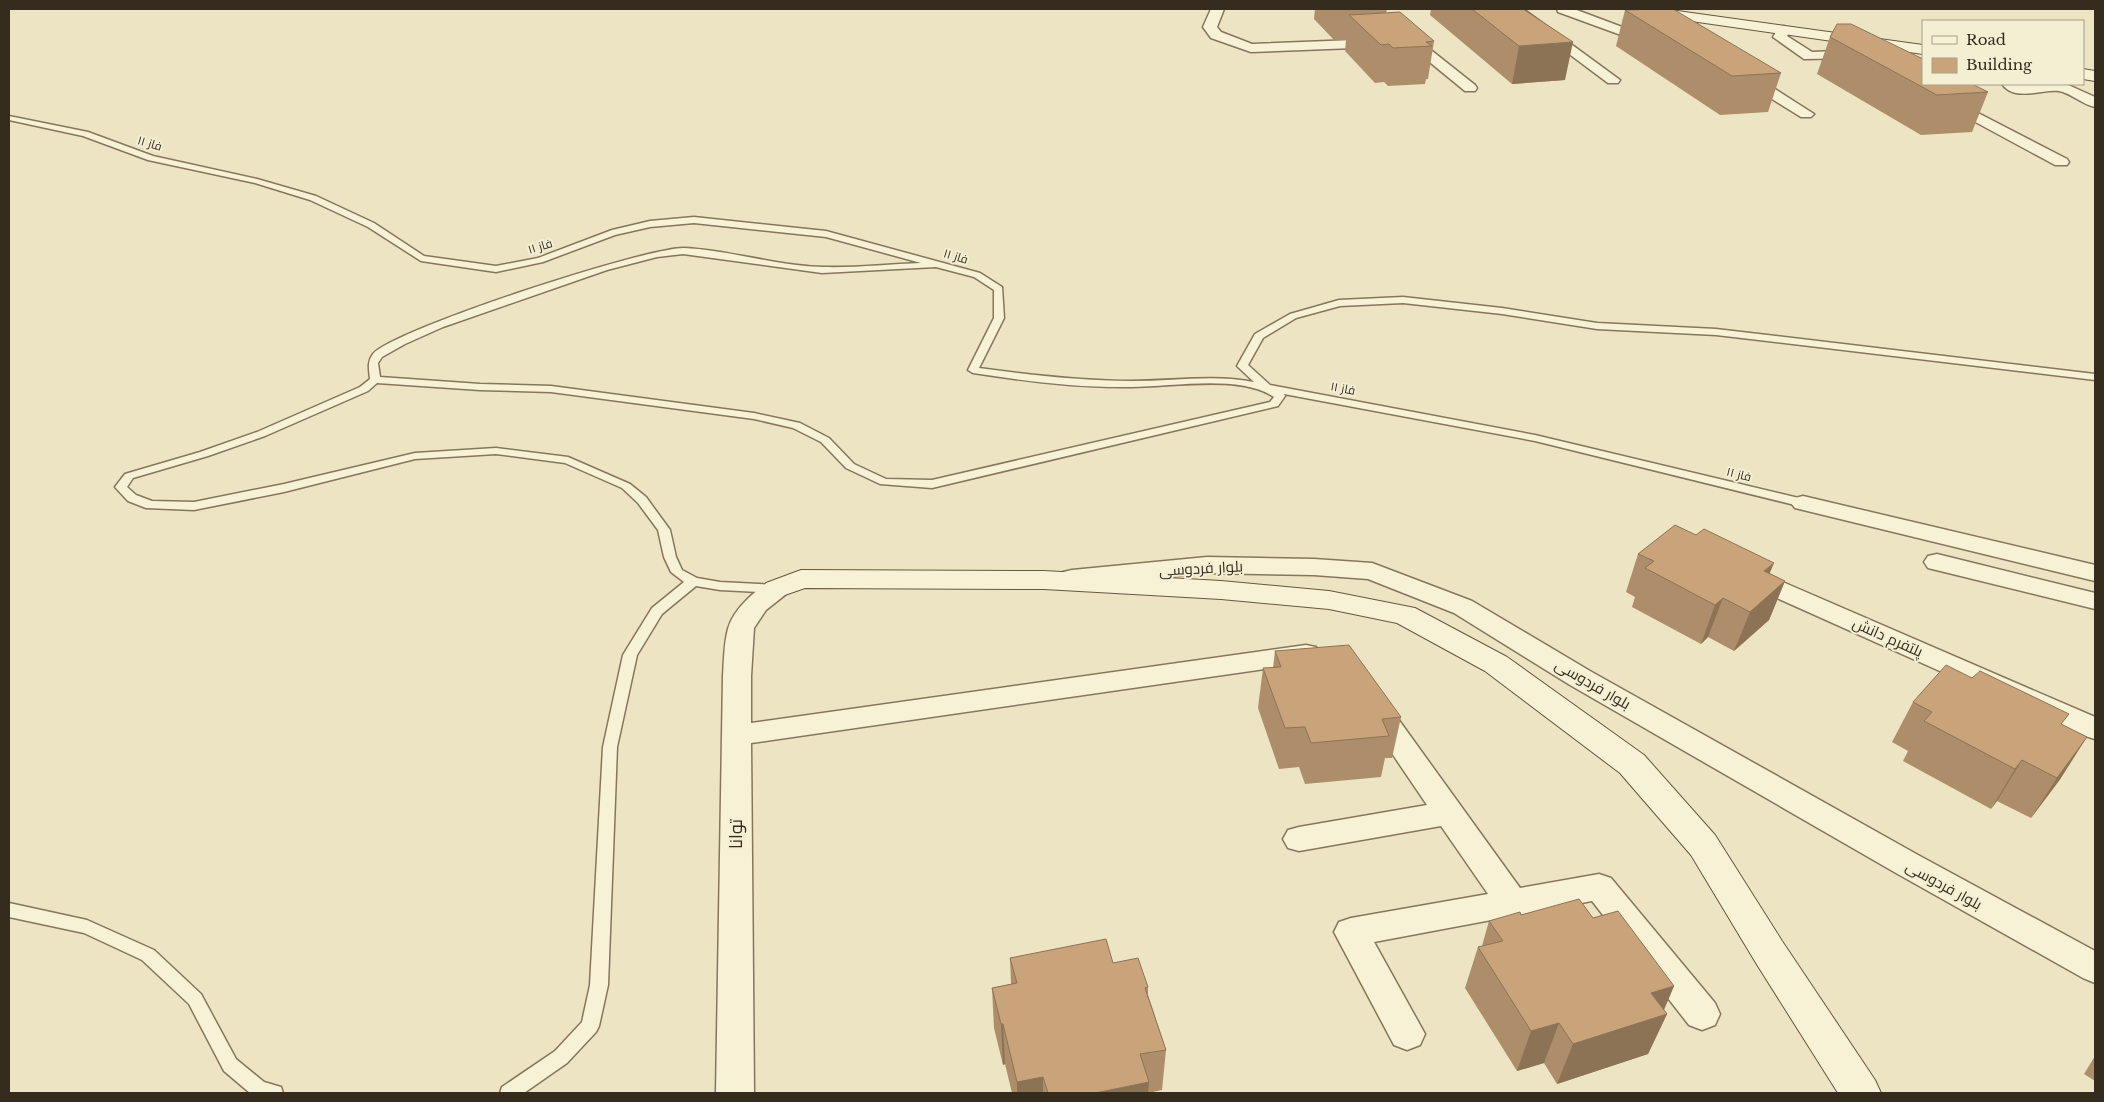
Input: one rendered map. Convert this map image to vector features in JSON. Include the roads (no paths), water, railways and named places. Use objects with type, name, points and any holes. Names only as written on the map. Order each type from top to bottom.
[{"type":"main road","points":[[1635,9],[1922,50]]},
{"type":"main road","name":"بلوار فردوسی","points":[[776,589],[801,579],[1044,580],[1221,590],[1329,600],[1404,615],[1496,664],[1632,764],[1704,845],[1769,952],[1861,1093]]},
{"type":"street","points":[[1218,9],[1210,27],[1216,35],[1251,48],[1267,49],[1412,42]]},
{"type":"street","points":[[1371,9],[1470,88]]},
{"type":"street","points":[[1515,9],[1614,80]]},
{"type":"street","points":[[1563,9],[1621,30],[1670,28]]},
{"type":"street","points":[[1784,30],[1780,37],[1809,56],[1858,54],[1875,62]]},
{"type":"street","points":[[1734,69],[1806,114]]},
{"type":"street","points":[[2011,85],[2018,89],[2062,87],[2095,103]]},
{"type":"street","points":[[1934,94],[2062,162]]},
{"type":"street","points":[[1803,503],[2095,573]]},
{"type":"street","points":[[1936,562],[2095,601]]},
{"type":"street","name":"بلوار فردوسی","points":[[1044,580],[1207,565],[1314,566],[1372,571],[1463,607],[1589,683],[1898,860],[2095,968]]},
{"type":"street","name":"پلتفرم دانش","points":[[1726,566],[2095,728]]},
{"type":"street","name":"توانا","points":[[735,1093],[737,676],[741,628],[756,604],[776,589]]},
{"type":"street","points":[[737,735],[1314,652],[1329,660]]},
{"type":"street","points":[[1362,688],[1448,814],[1512,902]]},
{"type":"street","points":[[1299,839],[1448,814]]},
{"type":"street","points":[[1407,1034],[1351,932],[1599,887],[1702,1014]]},
{"type":"lane","name":"فاز ۱۱","points":[[9,118],[84,134],[151,158],[257,181],[312,198],[371,225],[421,258],[496,269],[540,260],[612,234],[650,224],[694,220],[826,234],[977,275],[999,289],[999,318],[973,370],[1041,380],[1132,384],[1196,380],[1243,383],[1535,438],[1803,503]]},
{"type":"lane","points":[[375,380],[372,363],[378,355],[401,342],[488,308],[604,268],[657,254],[683,251],[822,270],[945,265]]},
{"type":"lane","points":[[776,589],[720,586],[693,581],[677,572],[670,557],[664,530],[642,500],[626,486],[568,460],[496,451],[415,456],[276,490],[194,506],[150,505],[132,498],[121,487],[129,476],[204,454],[261,434],[329,405],[364,388],[375,380],[480,387],[551,388],[754,416],[796,425],[824,440],[850,466],[884,482],[932,484],[1274,404],[1280,396],[1266,387],[1242,366],[1259,336],[1293,316],[1339,303],[1403,300],[1502,311],[1597,326],[1716,332],[2095,377]]},
{"type":"lane","points":[[509,1093],[561,1057],[590,1026],[599,984],[610,746],[630,655],[657,611],[693,581]]},
{"type":"lane","points":[[9,910],[87,927],[148,955],[195,999],[230,1066],[258,1089],[274,1093]]}]
